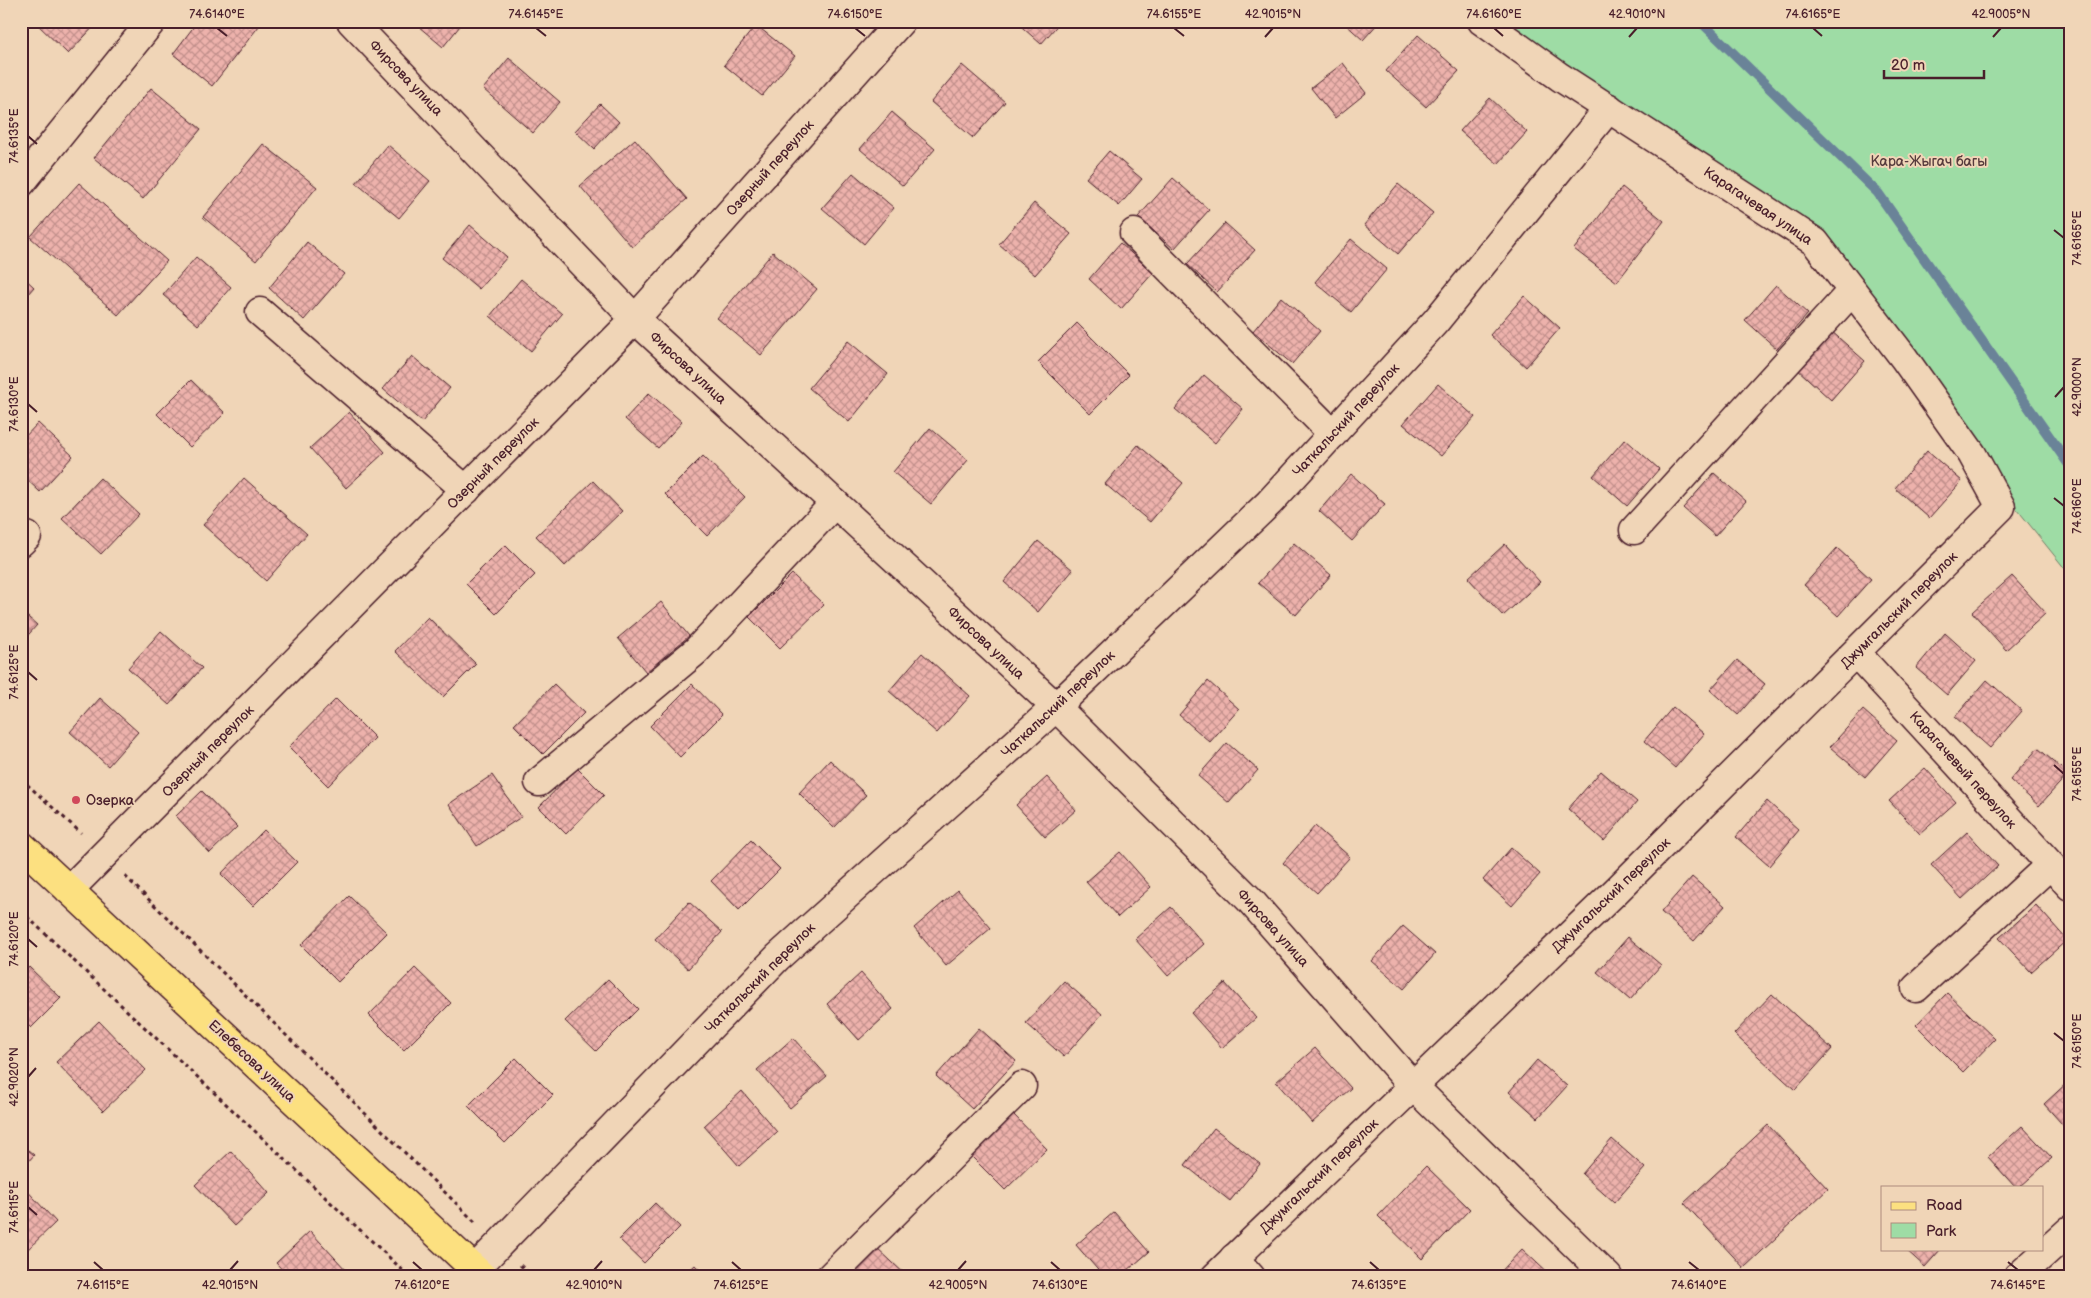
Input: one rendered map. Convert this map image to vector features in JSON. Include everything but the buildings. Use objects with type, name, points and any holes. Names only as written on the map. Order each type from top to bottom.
[{"type":"main road","name":"Елебесова улица","points":[[21,845],[479,1273]]},
{"type":"street","points":[[21,183],[152,21]]},
{"type":"street","name":"Фирсова улица","points":[[351,21],[636,319],[1056,707],[1249,899],[1412,1085],[1608,1277]]},
{"type":"street","name":"Озерный переулок","points":[[69,890],[636,319],[901,21]]},
{"type":"street","name":"Карагачевая улица","points":[[1482,21],[1560,77],[1815,242],[1851,292],[1904,358],[1972,454],[2001,508]]},
{"type":"street","name":"Чаткальский переулок","points":[[479,1273],[499,1245],[778,957],[1056,707],[1269,503],[1436,321],[1609,108]]},
{"type":"street","points":[[1134,233],[1333,434]]},
{"type":"street","points":[[1634,530],[1851,292]]},
{"type":"street","points":[[260,312],[466,490]]},
{"type":"street","points":[[539,782],[696,651],[835,503]]},
{"type":"street","name":"Джумгальский переулок","points":[[1234,1271],[1412,1085],[1616,892],[2001,508]]},
{"type":"street","name":"Карагачевый переулок","points":[[1856,653],[2070,886]]},
{"type":"street","points":[[1916,988],[2050,865]]},
{"type":"street","points":[[830,1277],[1022,1086]]},
{"type":"street","points":[[2018,1277],[2070,1230]]},
{"type":"path","points":[[21,779],[105,855],[533,1277]]},
{"type":"path","points":[[21,911],[410,1277]]},
{"type":"green space","name":"Кара-Жыгач багы","points":[[1472,21],[2070,21],[2070,575],[1951,427],[1815,242]]},
{"type":"waterway","points":[[1700,21],[1878,193],[2070,466]]},
{"type":"place","name":"Озерка","points":[[76,800]]}]
